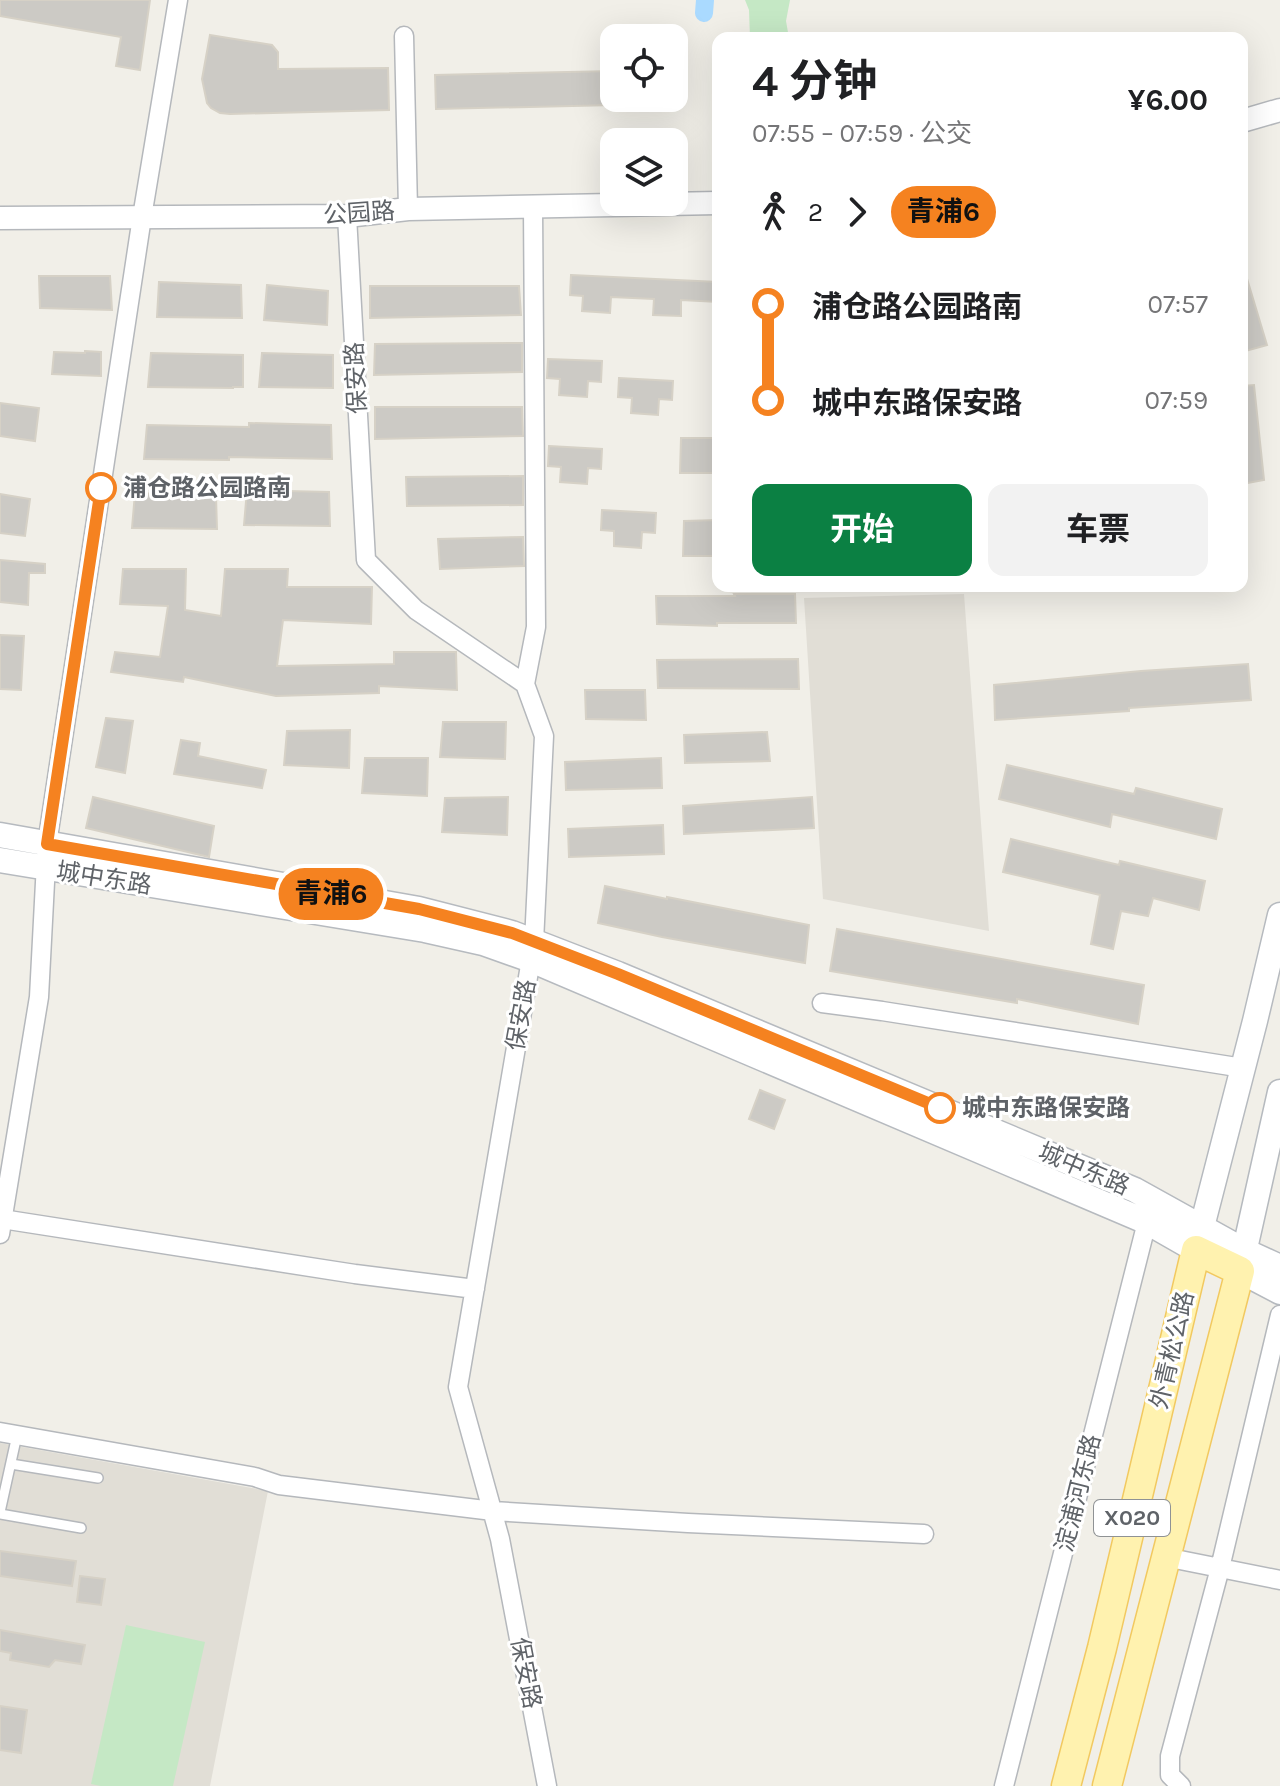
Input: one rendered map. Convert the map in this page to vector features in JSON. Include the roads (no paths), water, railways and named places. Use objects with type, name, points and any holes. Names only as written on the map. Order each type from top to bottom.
[{"type":"main road","name":"城中东路","points":[[0,835],[419,909],[512,933],[532,951]]},
{"type":"main road","name":"城中东路","points":[[0,860],[425,930],[532,951],[633,980],[1135,1190],[1150,1211],[1198,1238]]},
{"type":"main road","name":"外青松公路","points":[[1066,1786],[1102,1648],[1198,1238],[1280,915]]},
{"type":"main road","name":"外青松公路","points":[[1107,1786],[1242,1261],[1280,1092]]},
{"type":"main road","points":[[1198,1238],[1242,1261],[1280,1292]]},
{"type":"main road","points":[[1242,1261],[1280,1267]]},
{"type":"street","points":[[178,0],[47,844],[39,997],[1,1227],[475,1289]]},
{"type":"street","points":[[404,36],[408,209]]},
{"type":"street","points":[[1248,119],[1280,110]]},
{"type":"street","name":"公园路","points":[[0,218],[347,216],[408,209],[712,203]]},
{"type":"street","points":[[525,684],[536,627],[533,207]]},
{"type":"street","name":"保安路","points":[[347,216],[366,560],[416,610],[525,684],[544,736],[532,951],[458,1387],[500,1539],[547,1786]]},
{"type":"street","points":[[822,1003],[1243,1068]]},
{"type":"street","name":"淀浦河东路","points":[[1004,1786],[1150,1211]]},
{"type":"street","points":[[1181,1786],[1170,1775],[1170,1756],[1220,1568],[1280,1315]]},
{"type":"street","points":[[9,1434],[255,1477],[279,1485],[493,1511],[924,1534]]},
{"type":"street","points":[[1165,1557],[1280,1580]]},
{"type":"lane","points":[[9,1434],[11,1464],[0,1513],[81,1528]]},
{"type":"lane","points":[[11,1464],[98,1478]]},
{"type":"waterway","points":[[704,13],[705,0]]},
{"type":"place","name":"浦仓路公园路南","points":[[101,488]]},
{"type":"place","name":"城中东路保安路","points":[[940,1108]]}]
